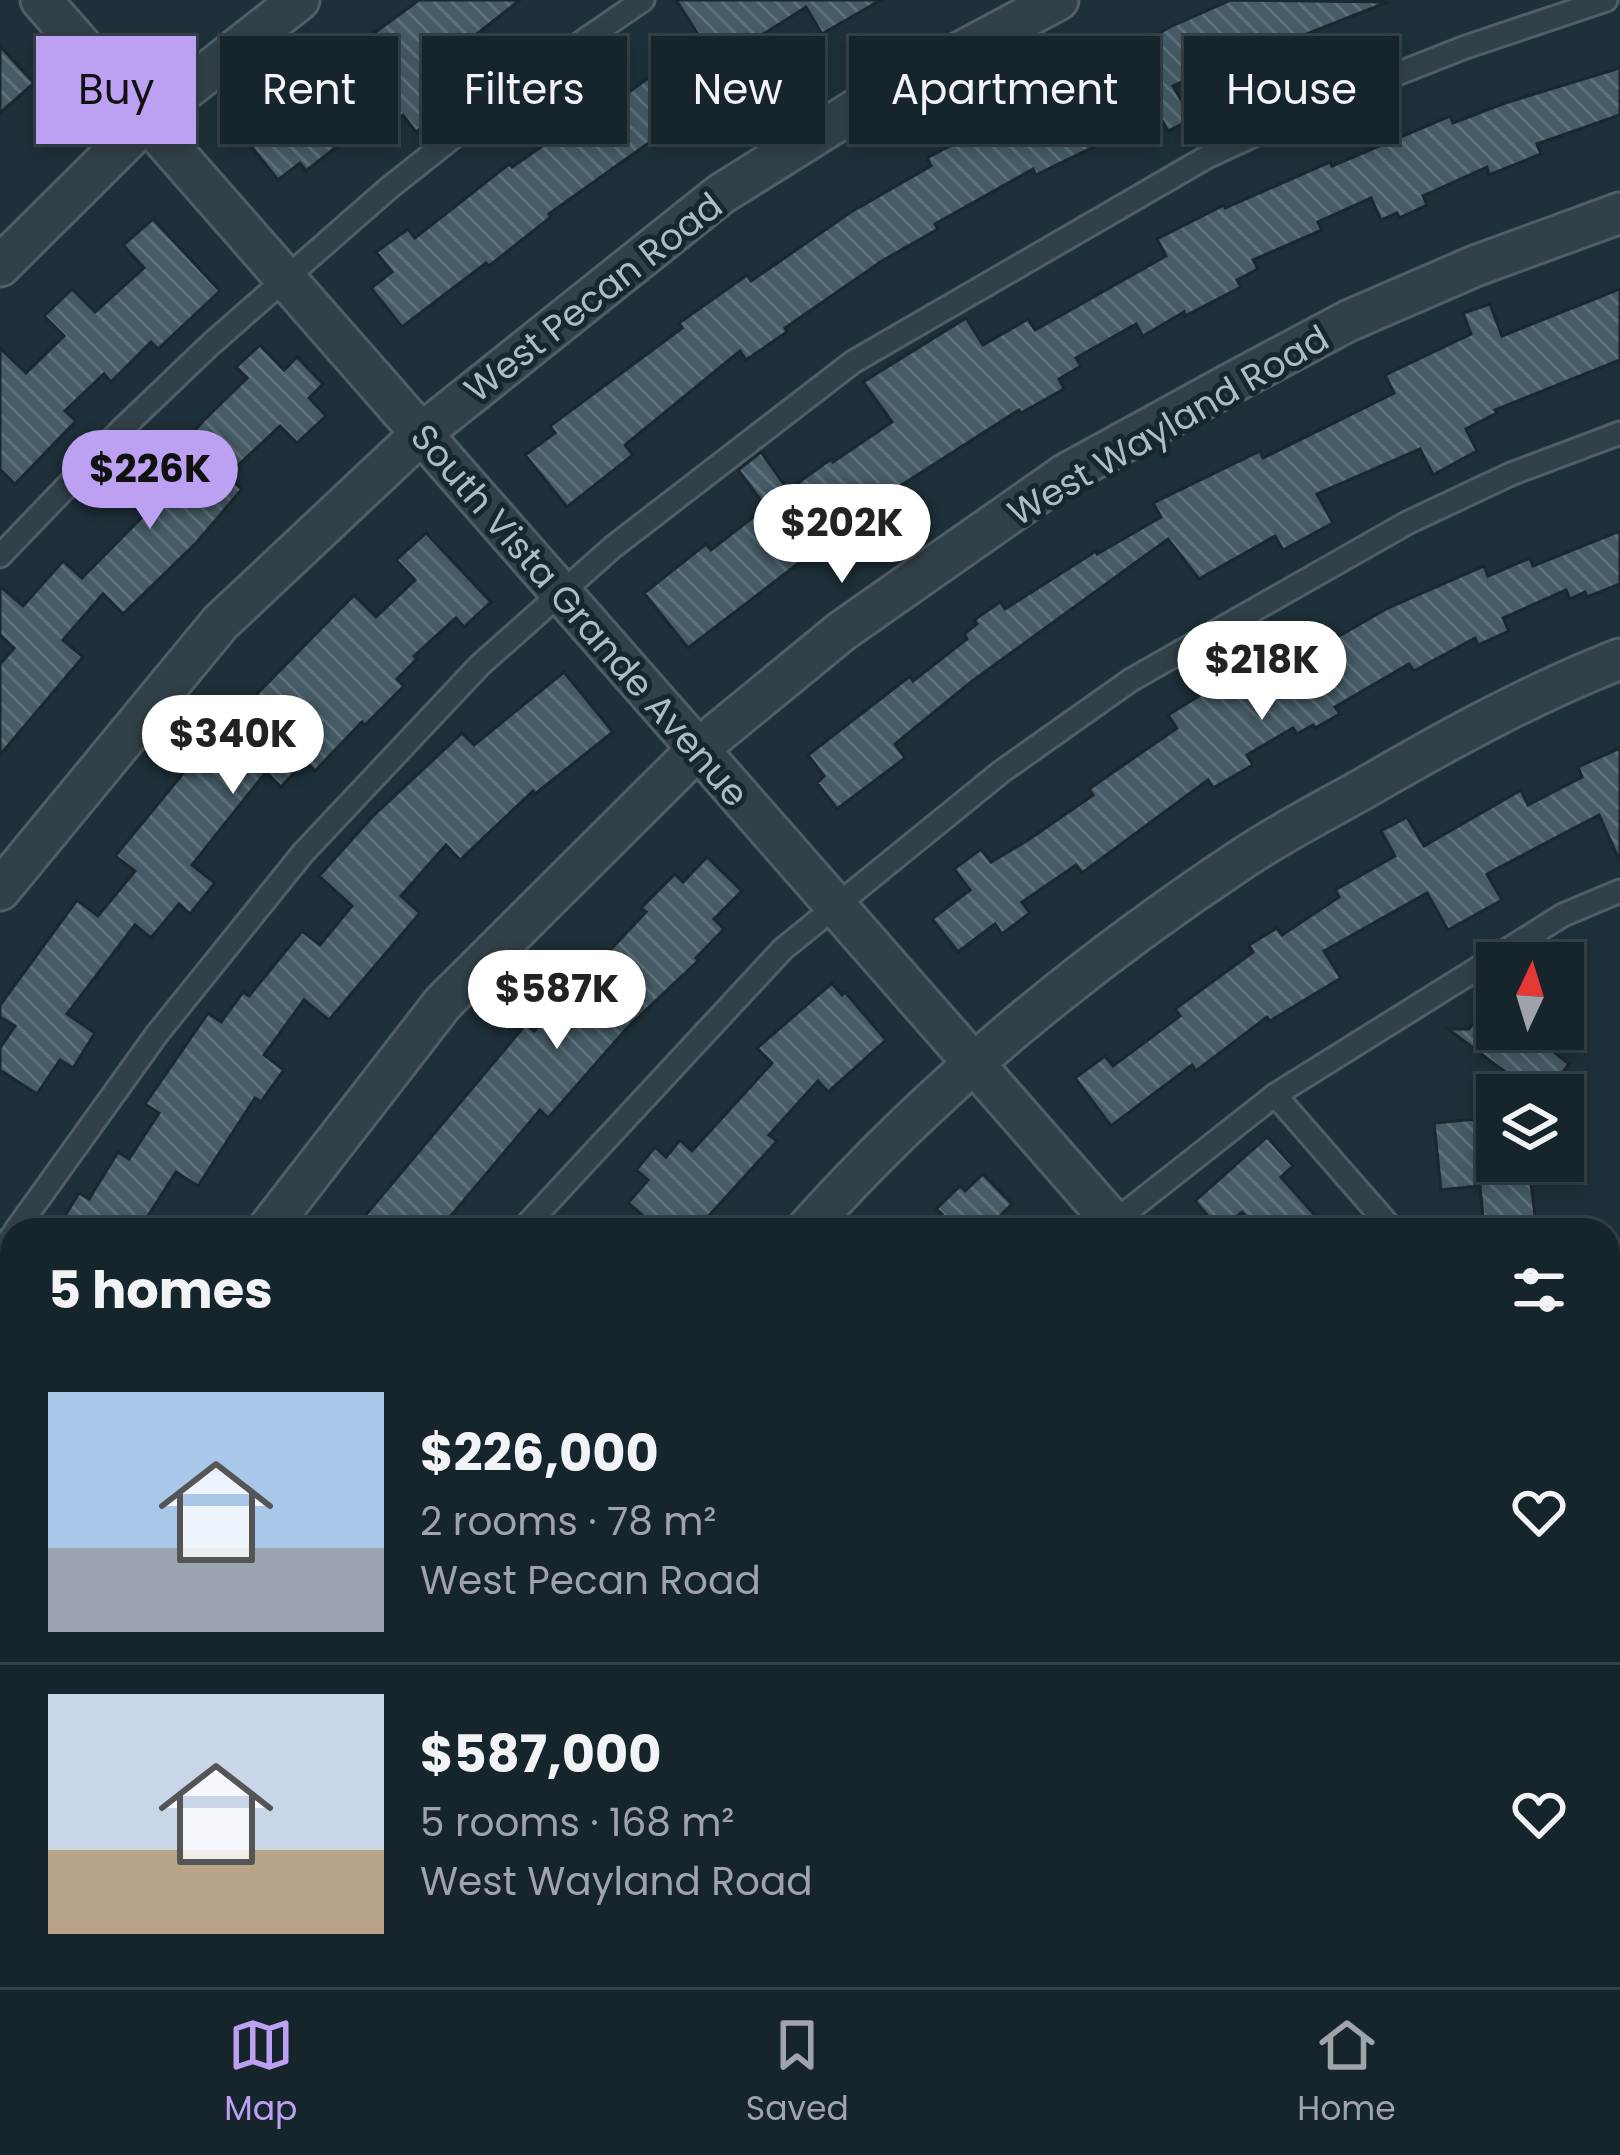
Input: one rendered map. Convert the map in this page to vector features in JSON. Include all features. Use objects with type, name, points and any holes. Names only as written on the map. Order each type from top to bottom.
[{"type":"street","name":"South Vista Grande Avenue","points":[[41,0],[72,36]]},
{"type":"street","points":[[196,81],[299,0]]},
{"type":"street","name":"West Pecan Road","points":[[0,890],[220,623],[422,433],[721,194],[873,99],[1058,0]]},
{"type":"street","points":[[0,266],[122,144]]},
{"type":"street","name":"South Vista Grande Avenue","points":[[167,144],[976,1065],[1104,1218]]},
{"type":"street","name":"West Wayland Road","points":[[275,1218],[442,1003],[697,750],[842,631],[1066,474],[1348,321],[1475,266],[1620,213]]},
{"type":"street","points":[[817,1218],[857,1172],[1097,962],[1244,857],[1506,711],[1620,659]]},
{"type":"lane","points":[[0,556],[122,430],[388,188],[515,88],[643,0]]},
{"type":"lane","points":[[25,1218],[157,1034],[303,853],[480,665],[613,547],[854,362],[1166,180],[1322,104],[1462,48],[1606,0]]},
{"type":"lane","points":[[533,1218],[783,949],[1001,772],[1132,680],[1407,523],[1510,474],[1620,433]]},
{"type":"lane","points":[[1123,1218],[1275,1095],[1563,915],[1620,891]]},
{"type":"lane","points":[[1275,1095],[1383,1218]]},
{"type":"building","points":[[419,0],[520,0],[474,36],[422,36],[422,128],[416,132],[403,115],[398,119],[398,36],[370,36]]},
{"type":"building","points":[[676,0],[881,0],[822,34],[806,7],[760,36],[699,36]]},
{"type":"building","points":[[1231,0],[1388,2],[1301,36],[1184,36],[1184,81],[1173,86],[1184,105],[1184,123],[1168,131],[1160,117],[1160,36],[1153,36]]},
{"type":"building","points":[[0,46],[34,83],[0,113]]},
{"type":"building","points":[[1620,68],[1620,115],[1537,144],[1541,154],[1489,175],[1487,167],[1423,196],[1427,205],[1399,218],[1397,213],[1381,220],[1371,198],[1318,222],[1322,230],[1253,260],[1258,269],[1237,280],[1241,287],[1143,336],[1136,324],[1076,358],[1081,366],[1059,379],[1064,389],[1019,410],[886,495],[880,485],[818,527],[823,533],[802,550],[807,557],[688,648],[644,593],[706,544],[711,550],[766,507],[738,470],[761,452],[788,490],[831,459],[833,462],[892,422],[863,382],[966,318],[983,345],[1028,319],[1035,330],[1166,256],[1157,239],[1224,205],[1330,162],[1332,166],[1384,144],[1399,144],[1399,138],[1450,116],[1453,123]]},
{"type":"building","points":[[651,76],[651,143],[549,214],[489,266],[486,263],[402,327],[371,288],[392,272],[376,252],[408,229],[415,238],[509,164],[512,167],[545,144],[627,144],[627,94]]},
{"type":"building","points":[[249,144],[340,144],[306,171],[300,163],[278,180]]},
{"type":"building","points":[[953,144],[1100,144],[1036,175],[1033,169],[935,224],[938,229],[882,261],[746,360],[740,351],[625,445],[633,455],[567,507],[525,455],[555,433],[550,426],[682,328],[679,323],[747,275],[751,281],[851,212],[931,166],[927,158]]},
{"type":"building","points":[[153,219],[220,291],[158,349],[151,342],[111,382],[104,374],[65,411],[76,421],[15,484],[0,469],[0,348],[26,373],[64,336],[44,316],[72,289],[95,312],[144,268],[123,245]]},
{"type":"building","points":[[1620,289],[1620,360],[1495,410],[1497,413],[1466,429],[1477,451],[1433,475],[1420,449],[1317,494],[1333,523],[1283,550],[1275,536],[1199,579],[1168,539],[971,682],[895,744],[905,758],[837,809],[817,783],[824,776],[808,755],[910,676],[913,681],[967,639],[964,634],[977,624],[974,620],[1000,602],[1005,609],[1096,551],[1161,517],[1153,503],[1260,451],[1263,458],[1394,393],[1385,375],[1471,334],[1463,313],[1490,304],[1502,336]]},
{"type":"building","points":[[260,345],[284,370],[297,357],[323,384],[309,398],[326,416],[297,443],[280,426],[227,476],[242,489],[197,542],[123,614],[103,594],[63,640],[83,657],[0,755],[0,664],[14,648],[0,635],[0,586],[23,606],[63,561],[82,578],[154,505],[140,494],[247,378],[236,367]]},
{"type":"building","points":[[1620,531],[1620,584],[1570,599],[1566,590],[1503,618],[1509,631],[1478,645],[1475,638],[1414,671],[1409,664],[1335,707],[1340,714],[1315,728],[1297,734],[1293,728],[1247,755],[1253,765],[1213,788],[1208,780],[1082,873],[1076,865],[1022,902],[1030,913],[1002,934],[995,924],[958,952],[932,919],[970,890],[954,869],[981,849],[991,862],[1028,840],[1093,795],[1089,789],[1177,728],[1168,715],[1207,691],[1191,663],[1213,651],[1227,675],[1238,669],[1249,688],[1386,609],[1484,566],[1488,576],[1530,558],[1533,566]]},
{"type":"building","points":[[426,533],[491,602],[464,627],[456,618],[414,656],[417,659],[397,679],[404,686],[315,771],[305,761],[281,787],[266,772],[192,865],[215,883],[190,914],[179,904],[151,938],[135,925],[67,1014],[95,1033],[73,1068],[60,1060],[37,1094],[0,1070],[0,1048],[15,1026],[0,1017],[0,1005],[77,900],[98,916],[135,871],[115,856],[204,748],[225,765],[270,717],[251,700],[354,595],[376,617],[415,580],[396,560]]},
{"type":"building","points":[[564,672],[613,732],[535,794],[533,791],[460,860],[446,845],[401,896],[420,913],[329,1020],[304,1000],[264,1055],[284,1070],[261,1102],[255,1098],[198,1186],[176,1172],[147,1218],[63,1218],[79,1193],[89,1199],[118,1152],[129,1159],[159,1113],[145,1104],[208,1013],[221,1022],[243,992],[249,996],[302,931],[320,945],[352,906],[319,876],[373,816],[462,733],[474,745]]},
{"type":"building","points":[[1620,748],[1620,862],[1599,815],[1487,874],[1502,900],[1448,930],[1427,893],[1324,951],[1341,978],[1270,1021],[1267,1017],[1196,1071],[1192,1065],[1111,1126],[1075,1078],[1105,1056],[1113,1066],[1180,1016],[1175,1009],[1253,952],[1249,945],[1277,928],[1282,935],[1339,897],[1335,890],[1395,856],[1381,831],[1407,817],[1424,846],[1521,790],[1528,805],[1582,777],[1578,767]]},
{"type":"building","points":[[707,857],[742,891],[714,919],[724,929],[696,958],[699,960],[628,1027],[548,1118],[540,1110],[449,1218],[363,1218],[526,1024],[534,1031],[646,912],[641,908],[675,874],[683,882]]},
{"type":"building","points":[[832,983],[886,1040],[828,1092],[818,1081],[769,1135],[777,1141],[707,1218],[646,1218],[628,1203],[648,1180],[636,1170],[655,1147],[666,1157],[680,1140],[692,1151],[772,1063],[757,1048]]},
{"type":"building","points":[[1476,1020],[1476,1050],[1448,1029],[1469,1029]]},
{"type":"building","points":[[1476,1050],[1551,1050],[1569,1064],[1561,1074],[1508,1074]]},
{"type":"building","points":[[1476,1119],[1476,1182],[1531,1182],[1535,1218],[1483,1218],[1480,1186],[1441,1190],[1434,1123]]},
{"type":"building","points":[[1267,1137],[1293,1166],[1281,1177],[1317,1218],[1247,1218],[1242,1212],[1235,1218],[1210,1218],[1195,1201]]},
{"type":"building","points":[[983,1174],[1012,1204],[998,1218],[938,1218],[942,1214],[936,1209],[960,1186],[965,1191]]}]
